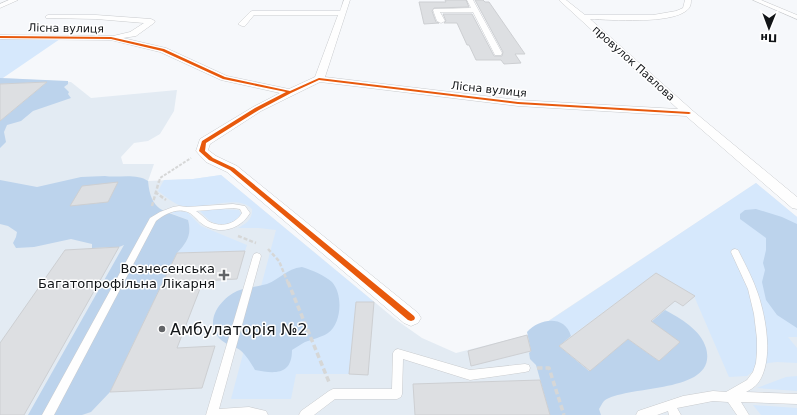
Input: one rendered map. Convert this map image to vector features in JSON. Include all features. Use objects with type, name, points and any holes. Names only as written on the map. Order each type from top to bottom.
[{"type":"street","points":[[0,6],[15,0]]},
{"type":"street","points":[[347,0],[319,79],[290,92],[224,128],[204,142],[202,151],[211,159],[232,169],[411,318]]},
{"type":"street","points":[[470,0],[498,53]]},
{"type":"street","name":"провулок Павлова","points":[[562,0],[583,17],[689,113],[797,205]]},
{"type":"street","points":[[583,17],[658,16],[673,14],[685,10],[688,5],[688,0]]},
{"type":"street","points":[[756,0],[797,17]]},
{"type":"street","points":[[242,24],[252,13],[259,10],[342,13]]},
{"type":"street","points":[[441,21],[436,10],[474,10]]},
{"type":"street","name":"Лісна вулиця","points":[[0,37],[111,38],[134,34],[151,21],[96,17],[48,17]]},
{"type":"street","name":"Лісна вулиця","points":[[111,38],[163,50],[224,78],[290,92]]},
{"type":"street","name":"Лісна вулиця","points":[[319,79],[518,103],[689,113]]},
{"type":"lane","points":[[48,415],[153,220],[159,214],[178,208],[188,209],[233,206],[243,207],[246,213],[244,219],[237,224],[226,227],[216,227],[206,224],[195,212],[188,209]]},
{"type":"lane","points":[[730,395],[753,382],[759,373],[761,363],[760,325],[754,295],[735,252]]},
{"type":"lane","points":[[257,256],[212,415],[249,412],[262,415]]},
{"type":"lane","points":[[305,415],[333,394],[397,394],[398,353],[470,374],[525,368]]},
{"type":"lane","points":[[730,395],[743,415]]},
{"type":"lane","points":[[642,415],[672,410],[698,398],[730,395],[797,399]]},
{"type":"path","points":[[153,220],[151,209],[160,178],[202,151]]},
{"type":"path","points":[[216,227],[261,245],[276,256],[333,394]]},
{"type":"path","points":[[536,368],[549,368],[564,415]]},
{"type":"shaded area","points":[[0,39],[60,39],[0,80]]},
{"type":"shaded area","points":[[0,78],[68,81],[68,84],[64,87],[69,92],[68,94],[71,98],[33,111],[21,121],[7,125],[4,132],[6,142],[0,148],[0,121],[47,82],[0,84]]},
{"type":"shaded area","name":"Вознесенська Багатопрофільна Лікарня","points":[[3,78],[71,82],[91,98],[177,90],[174,111],[160,134],[148,141],[134,143],[121,157],[123,164],[154,164],[148,181],[193,179],[221,175],[395,319],[422,338],[456,353],[527,335],[756,183],[797,217],[797,415],[0,415],[0,80]]},
{"type":"shaded area","points":[[221,175],[374,302],[356,302],[349,374],[296,374],[291,399],[231,399],[276,230],[238,228],[246,223],[252,213],[252,209],[246,204],[229,202],[190,207],[182,206],[173,202],[158,191],[164,180],[193,179]]},
{"type":"shaded area","points":[[133,176],[148,181],[152,199],[155,204],[165,211],[188,220],[188,238],[177,253],[110,392],[91,412],[82,415],[28,415],[124,245],[119,247],[92,248],[92,244],[71,239],[34,247],[16,248],[13,243],[17,232],[8,226],[0,224],[0,180],[37,187],[81,177]]},
{"type":"shaded area","points":[[756,183],[797,217],[797,337],[788,337],[797,348],[797,363],[768,363],[758,367],[747,376],[729,377],[694,296],[656,273],[571,336],[563,325],[549,321]]},
{"type":"shaded area","points":[[218,209],[239,210],[241,214],[236,220],[228,224],[216,224],[210,221],[200,211]]},
{"type":"shaded area","points":[[756,209],[782,217],[797,224],[797,328],[777,315],[766,300],[762,282],[765,270],[763,263],[766,250],[766,238],[740,219],[740,214],[745,210]]},
{"type":"shaded area","points":[[169,212],[187,212],[201,226],[247,245],[245,251],[177,253],[188,238],[189,225],[188,220]]},
{"type":"shaded area","points":[[302,267],[325,277],[336,287],[339,308],[336,322],[328,333],[305,342],[292,350],[289,364],[281,371],[269,372],[255,370],[240,350],[219,338],[213,325],[216,311],[225,299],[237,291],[267,284],[287,272]]},
{"type":"shaded area","points":[[665,310],[689,325],[700,336],[706,348],[706,363],[699,374],[686,381],[668,386],[631,392],[604,401],[599,409],[601,415],[550,415],[536,365],[530,359],[529,353],[531,351],[527,332],[532,327],[552,321],[563,325],[568,329],[571,336],[559,346],[589,371],[628,339],[659,361],[680,342],[651,322]]},
{"type":"shaded area","points":[[797,376],[797,391],[757,388],[786,377]]},
{"type":"shaded area","points":[[753,405],[797,408],[797,415],[761,415]]},
{"type":"building","points":[[445,0],[466,0],[469,7],[434,8],[432,11],[436,22],[439,23],[424,24],[419,2],[446,2]]},
{"type":"building","points":[[475,0],[489,2],[525,54],[515,54],[521,63],[504,64],[501,60],[476,60],[457,23],[444,23],[446,21],[443,14],[472,14],[494,56],[502,56],[503,52]]},
{"type":"building","points":[[47,82],[0,121],[0,84]]},
{"type":"building","points":[[118,182],[108,202],[70,206],[82,186]]},
{"type":"building","points":[[119,247],[24,415],[0,415],[0,343],[65,250]]},
{"type":"building","name":"Амбулаторія №2","points":[[245,251],[237,279],[203,281],[177,348],[215,346],[202,388],[110,392],[177,253]]},
{"type":"building","points":[[656,273],[695,296],[683,306],[675,301],[651,321],[680,342],[659,361],[628,339],[590,371],[559,346]]},
{"type":"building","points":[[356,302],[374,302],[368,375],[349,374]]},
{"type":"building","points":[[527,335],[531,351],[471,366],[468,351]]},
{"type":"building","points":[[540,380],[550,415],[415,415],[413,384]]},
{"type":"cycle path","points":[[0,37],[111,38],[163,50],[224,78],[290,92],[257,109],[204,142],[202,151],[211,159],[232,169],[411,318]]},
{"type":"cycle path","points":[[290,92],[319,79],[518,103],[689,113]]},
{"type":"place","name":"Вознесенська Багатопрофільна Лікарня","points":[[224,275]]},
{"type":"place","name":"Амбулаторія №2","points":[[162,329]]}]
